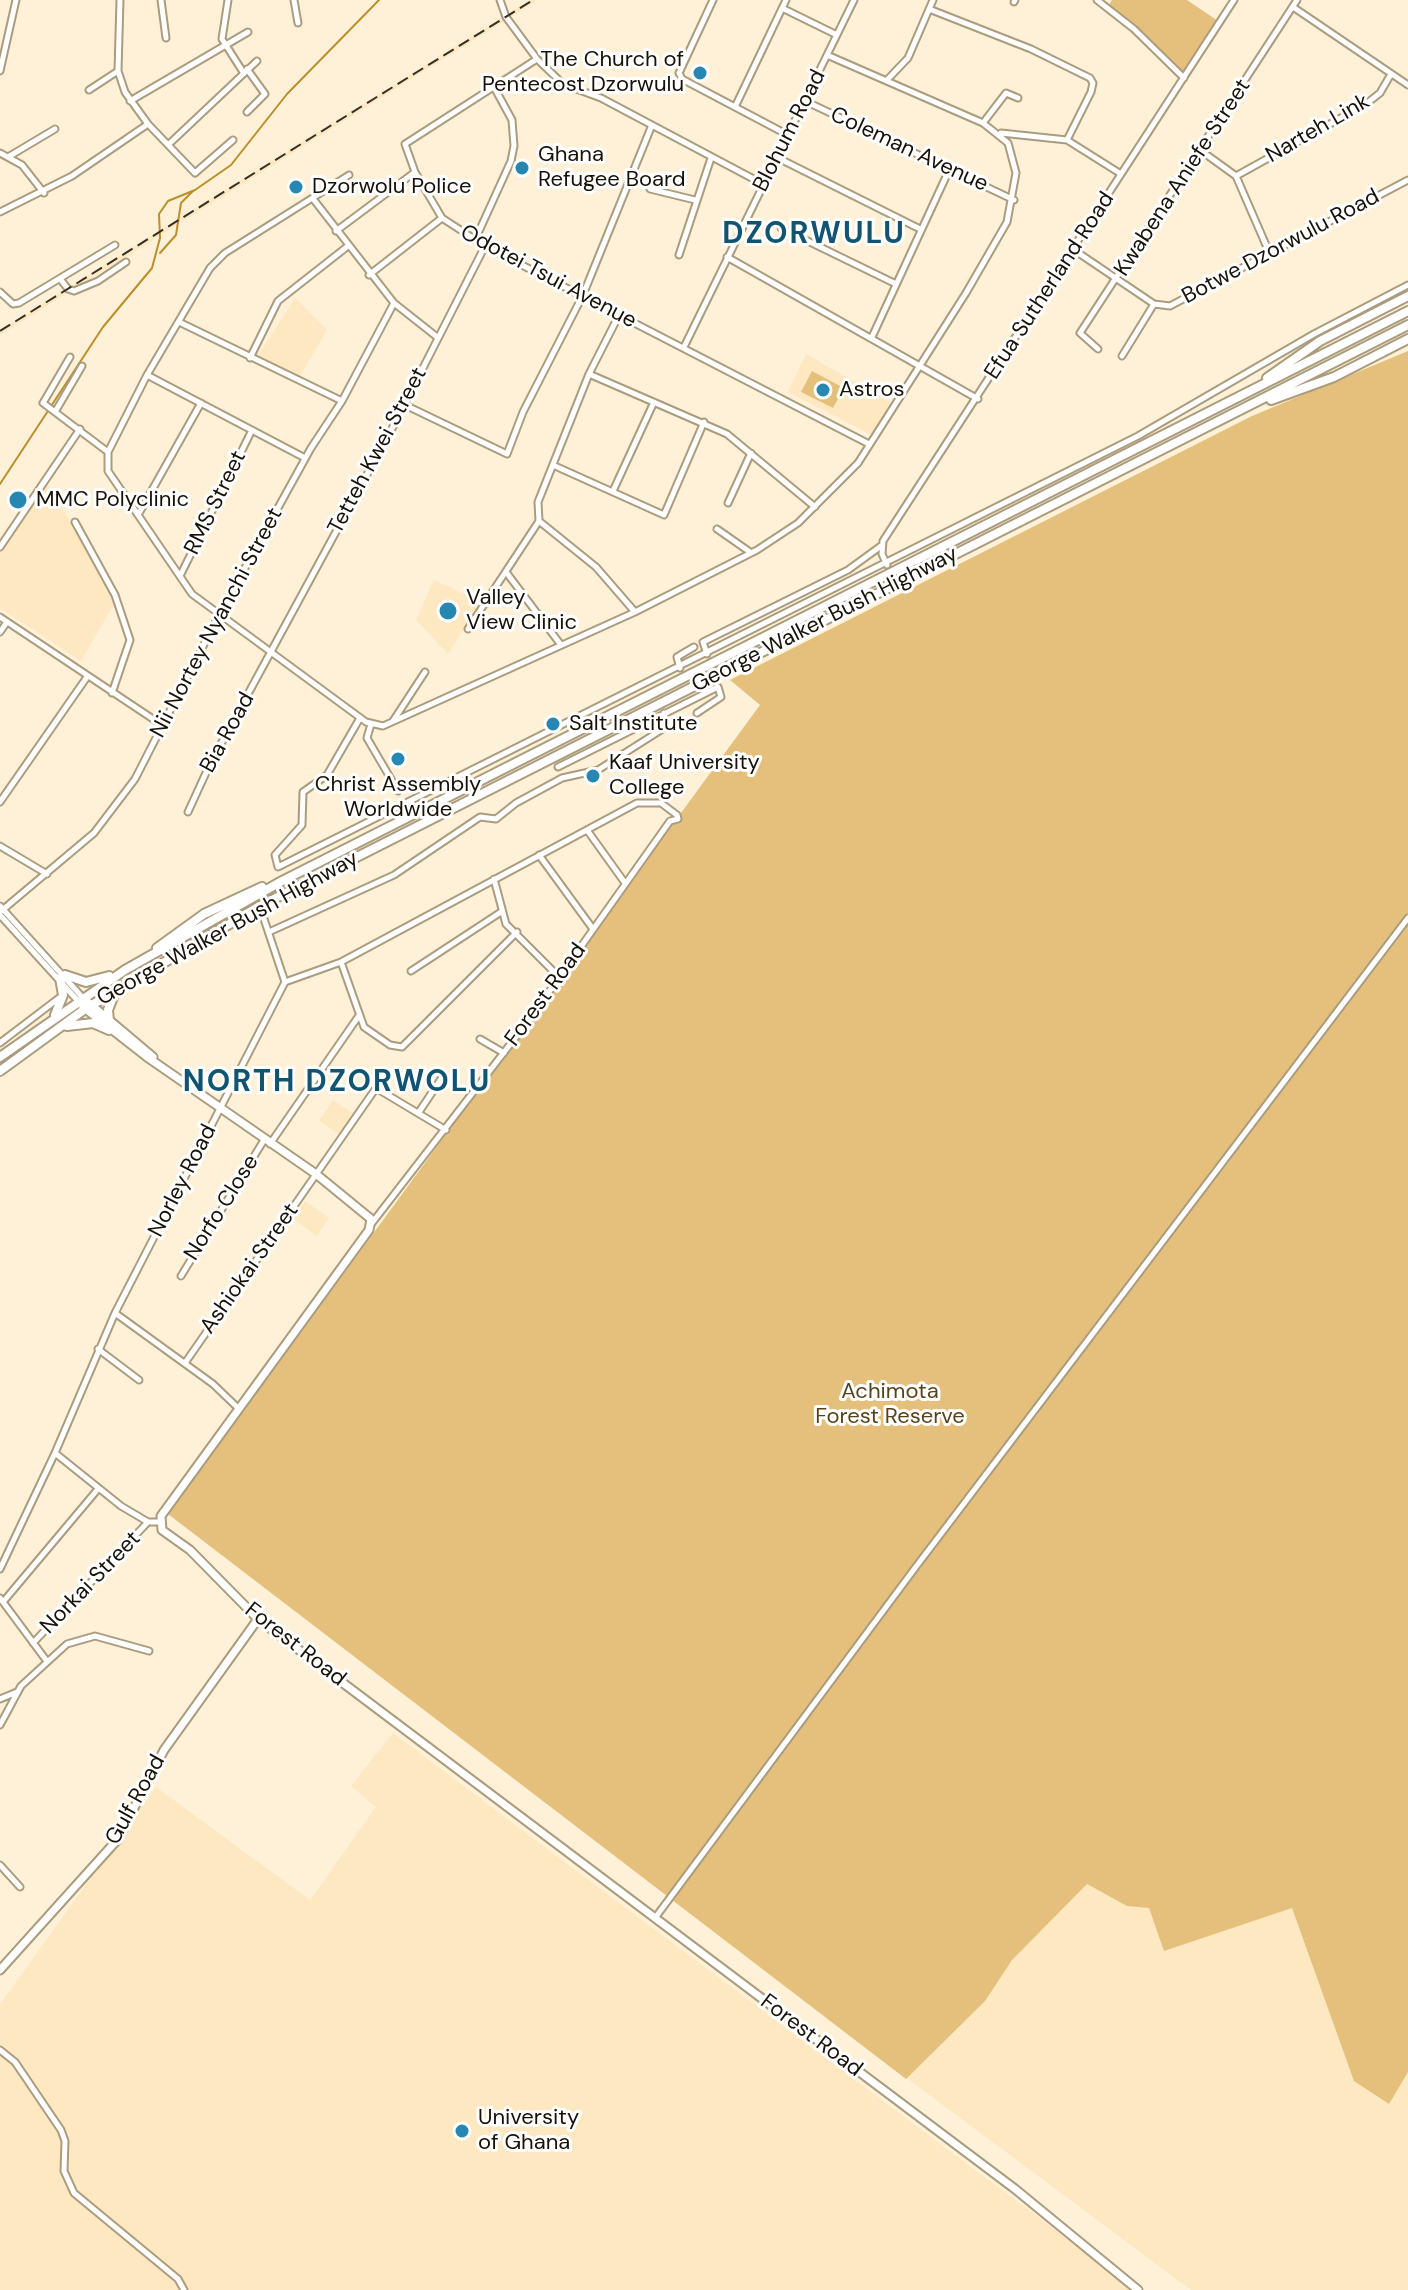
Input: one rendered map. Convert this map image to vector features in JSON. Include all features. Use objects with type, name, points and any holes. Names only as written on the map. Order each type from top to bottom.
[{"type":"highway","points":[[1250,391],[1320,341],[1408,296]]},
{"type":"highway","name":"George Walker Bush Highway","points":[[0,1057],[81,999],[145,959],[171,936],[204,914],[249,891],[282,881],[1408,311]]},
{"type":"highway","name":"George Walker Bush Highway","points":[[0,1071],[88,1008],[260,906],[1408,325]]},
{"type":"highway","points":[[1240,411],[1334,377],[1408,339]]},
{"type":"highway","points":[[53,1019],[63,995],[63,977],[86,982],[125,970]]},
{"type":"highway","points":[[52,1033],[83,1022],[109,1025],[108,1010],[115,991]]},
{"type":"highway","points":[[0,1079],[28,1051]]},
{"type":"main road","points":[[81,999],[88,1008],[157,1062],[316,1174],[369,1215],[372,1223]]},
{"type":"main road","name":"Forest Road","points":[[372,1223],[159,1522],[162,1530],[190,1550],[258,1619],[1015,2189],[1138,2290]]},
{"type":"main road","name":"Gulf Road","points":[[0,1970],[118,1839],[164,1750],[258,1619]]},
{"type":"street","points":[[0,69],[16,0]]},
{"type":"street","points":[[120,0],[118,71],[130,101],[148,124],[199,173],[233,140]]},
{"type":"street","points":[[161,0],[166,38]]},
{"type":"street","points":[[228,0],[221,31],[225,45],[265,94],[247,112]]},
{"type":"street","points":[[294,0],[298,23]]},
{"type":"street","points":[[500,0],[506,17],[537,59],[563,84],[601,98],[763,184]]},
{"type":"street","points":[[713,0],[679,73],[686,84],[788,135]]},
{"type":"street","points":[[735,107],[786,0]]},
{"type":"street","name":"Blohum Road","points":[[684,348],[854,0]]},
{"type":"street","points":[[888,79],[908,58],[933,0]]},
{"type":"street","name":"Efua Sutherland Road","points":[[881,546],[1234,0]]},
{"type":"street","name":"Kwabena Aniefe Street","points":[[1098,349],[1080,333],[1297,0]]},
{"type":"street","points":[[1099,1],[1134,29],[1184,78]]},
{"type":"street","points":[[1293,6],[1408,85]]},
{"type":"street","points":[[782,8],[837,35]]},
{"type":"street","points":[[929,9],[1031,49],[1090,78],[1093,83],[1091,92],[1067,140]]},
{"type":"street","points":[[130,101],[248,32]]},
{"type":"street","points":[[349,175],[314,200],[225,253],[203,277],[147,375],[108,452],[108,471],[192,594],[270,655],[360,718],[371,724],[392,723],[635,612],[750,553],[798,523],[847,476],[921,366],[1007,222],[1014,200],[1013,155],[999,133],[983,123],[827,55]]},
{"type":"street","name":"Odotei Tsui Avenue","points":[[537,59],[408,140],[405,148],[415,172],[442,218],[485,246],[869,444]]},
{"type":"street","points":[[168,145],[257,61]]},
{"type":"street","points":[[89,90],[118,71]]},
{"type":"street","name":"Narteh Link","points":[[1236,176],[1366,104],[1380,93],[1391,74]]},
{"type":"street","points":[[475,240],[511,161],[514,146],[512,120],[494,87]]},
{"type":"street","points":[[983,123],[1006,93],[1018,98]]},
{"type":"street","name":"Coleman Avenue","points":[[805,101],[1014,200]]},
{"type":"street","points":[[0,212],[44,193],[148,124]]},
{"type":"street","points":[[405,405],[507,454],[523,412],[583,295],[652,125]]},
{"type":"street","points":[[8,157],[55,129]]},
{"type":"street","points":[[999,133],[1067,140],[1121,174]]},
{"type":"street","points":[[1200,150],[1236,176],[1269,252]]},
{"type":"street","points":[[0,153],[22,165],[44,193]]},
{"type":"street","points":[[776,157],[920,229]]},
{"type":"street","points":[[679,255],[711,158]]},
{"type":"street","points":[[872,337],[950,168]]},
{"type":"street","points":[[336,231],[415,172]]},
{"type":"street","name":"Botwe Dzorwulu Road","points":[[1074,250],[1154,304],[1170,306],[1408,180]]},
{"type":"street","points":[[650,189],[695,200]]},
{"type":"street","points":[[314,200],[369,275],[394,303],[437,337]]},
{"type":"street","points":[[369,275],[442,218]]},
{"type":"street","points":[[781,228],[896,284]]},
{"type":"street","points":[[0,292],[16,304],[61,280],[115,245]]},
{"type":"street","points":[[250,358],[278,301],[348,246]]},
{"type":"street","name":"Tetteh Kwei Street","points":[[270,655],[405,405],[485,246]]},
{"type":"street","points":[[727,257],[978,399]]},
{"type":"street","points":[[61,280],[74,291],[98,281],[126,262]]},
{"type":"street","points":[[360,718],[327,775],[303,792],[302,825],[275,855],[278,867],[1179,415],[1314,334],[1408,285]]},
{"type":"street","name":"Nii Nortey Nyanchi Street","points":[[1,910],[47,874],[106,820],[135,779],[219,615],[305,458],[342,401],[394,303]]},
{"type":"street","points":[[1122,356],[1154,304]]},
{"type":"street","points":[[468,629],[539,521],[538,502],[555,466],[589,374],[619,315]]},
{"type":"street","points":[[179,322],[342,401]]},
{"type":"street","points":[[70,357],[43,403],[108,452]]},
{"type":"street","points":[[50,409],[82,366]]},
{"type":"street","points":[[589,374],[704,422],[751,453],[815,507]]},
{"type":"street","points":[[147,375],[305,458]]},
{"type":"street","points":[[613,491],[654,402]]},
{"type":"street","points":[[138,515],[201,403]]},
{"type":"street","points":[[555,466],[664,515],[704,422]]},
{"type":"street","points":[[0,547],[80,429]]},
{"type":"street","name":"RMS Street","points":[[180,577],[252,430]]},
{"type":"street","points":[[728,503],[751,453]]},
{"type":"street","points":[[539,521],[596,567],[635,612]]},
{"type":"street","points":[[75,522],[115,595],[130,640],[112,693]]},
{"type":"street","points":[[717,529],[750,553]]},
{"type":"street","points":[[707,654],[703,642],[857,565],[881,546],[891,574]]},
{"type":"street","points":[[506,572],[561,645]]},
{"type":"street","points":[[0,617],[162,725]]},
{"type":"street","points":[[746,620],[751,631]]},
{"type":"street","points":[[0,632],[7,622]]},
{"type":"street","points":[[680,668],[677,657],[694,647]]},
{"type":"street","name":"Bia Road","points":[[188,812],[210,764],[270,655]]},
{"type":"street","points":[[392,723],[425,672]]},
{"type":"street","points":[[0,802],[87,677]]},
{"type":"street","points":[[558,767],[718,687],[721,697],[697,713]]},
{"type":"street","points":[[269,932],[394,875],[464,826],[484,816],[501,817],[516,803],[562,778],[598,770],[661,730],[666,724],[664,713]]},
{"type":"street","points":[[371,724],[367,738],[398,791]]},
{"type":"street","points":[[552,757],[562,778]]},
{"type":"street","name":"Forest Road","points":[[372,1223],[560,978],[670,821],[678,819],[668,806],[644,801],[587,830]]},
{"type":"street","points":[[260,906],[285,982],[341,962],[587,830],[625,883]]},
{"type":"street","points":[[0,846],[47,874]]},
{"type":"street","points":[[539,855],[593,929]]},
{"type":"street","points":[[494,879],[506,924],[560,978]]},
{"type":"street","points":[[1,910],[81,999]]},
{"type":"street","points":[[411,971],[501,912]]},
{"type":"street","points":[[654,1919],[919,1563],[1408,918]]},
{"type":"street","points":[[341,962],[358,1017],[371,1034],[390,1045],[402,1047],[517,932]]},
{"type":"street","name":"Norley Road","points":[[0,1569],[55,1453],[115,1313],[285,982]]},
{"type":"street","points":[[0,1043],[63,995]]},
{"type":"street","name":"Norfo Close","points":[[181,1276],[267,1142],[358,1017]]},
{"type":"street","points":[[480,1039],[504,1053]]},
{"type":"street","points":[[441,1079],[419,1112],[446,1130]]},
{"type":"street","name":"Ashiokai Street","points":[[185,1363],[376,1088],[419,1112]]},
{"type":"street","points":[[115,1313],[185,1363],[238,1408]]},
{"type":"street","points":[[98,1349],[139,1380]]},
{"type":"street","points":[[55,1453],[98,1489],[148,1522],[159,1522]]},
{"type":"street","points":[[46,1660],[2,1600],[98,1489]]},
{"type":"street","name":"Norkai Street","points":[[33,1643],[148,1522]]},
{"type":"street","points":[[0,1725],[18,1691],[46,1660],[67,1644],[95,1636],[149,1651]]},
{"type":"street","points":[[0,1699],[18,1691]]},
{"type":"street","points":[[0,1865],[20,1887]]},
{"type":"street","points":[[0,2050],[15,2062],[61,2130],[65,2141],[64,2171],[74,2193],[178,2279],[184,2290]]},
{"type":"shaded area","points":[[530,0],[538,0],[0,335],[0,330]]},
{"type":"shaded area","points":[[295,298],[327,330],[296,383],[254,362]]},
{"type":"shaded area","points":[[806,354],[892,403],[872,435],[788,392]]},
{"type":"shaded area","points":[[46,481],[117,599],[81,661],[0,608],[0,552]]},
{"type":"shaded area","name":"Valley View Clinic","points":[[434,580],[481,602],[448,654],[416,620]]},
{"type":"shaded area","points":[[333,1100],[353,1113],[339,1134],[319,1121]]},
{"type":"shaded area","points":[[305,1201],[329,1218],[317,1236],[293,1219]]},
{"type":"shaded area","points":[[1079,1696],[1408,1941],[1408,2290],[1191,2290],[826,2018]]},
{"type":"shaded area","name":"University of Ghana","points":[[393,1733],[1135,2290],[0,2290],[0,2004],[156,1787],[310,1900],[376,1807],[351,1786]]},
{"type":"green space","points":[[1112,0],[1187,0],[1218,21],[1183,75],[1109,5]]},
{"type":"green space","name":"Achimota Forest Reserve","points":[[1408,351],[1408,2072],[1389,2104],[1354,2081],[1292,1908],[1164,1951],[1149,1908],[1127,1906],[1087,1884],[1012,1960],[985,2001],[906,2079],[168,1514],[760,705],[730,680],[1252,416]]},
{"type":"green space","name":"Astros","points":[[812,371],[844,388],[833,408],[801,392]]},
{"type":"waterway","points":[[0,484],[103,327],[152,268],[160,238],[159,214],[168,201],[195,190],[231,165],[287,94],[379,0]]},
{"type":"waterway","points":[[160,253],[176,235],[181,203],[193,191]]},
{"type":"railway","points":[[0,331],[533,0]]},
{"type":"place","name":"The Church of Pentecost Dzorwulu","points":[[700,73]]},
{"type":"place","name":"Ghana Refugee Board","points":[[522,168]]},
{"type":"place","name":"Dzorwolu Police","points":[[296,187]]},
{"type":"place","name":"Astros","points":[[823,390]]},
{"type":"place","name":"MMC Polyclinic","points":[[18,500]]},
{"type":"place","name":"Valley View Clinic","points":[[448,611]]},
{"type":"place","name":"Salt Institute","points":[[553,724]]},
{"type":"place","name":"Christ Assembly Worldwide","points":[[398,759]]},
{"type":"place","name":"Kaaf University College","points":[[593,776]]},
{"type":"place","name":"University of Ghana","points":[[462,2131]]},
{"type":"district","name":"DZORWULU","points":[[814,235]]},
{"type":"district","name":"NORTH DZORWOLU","points":[[337,1083]]}]
